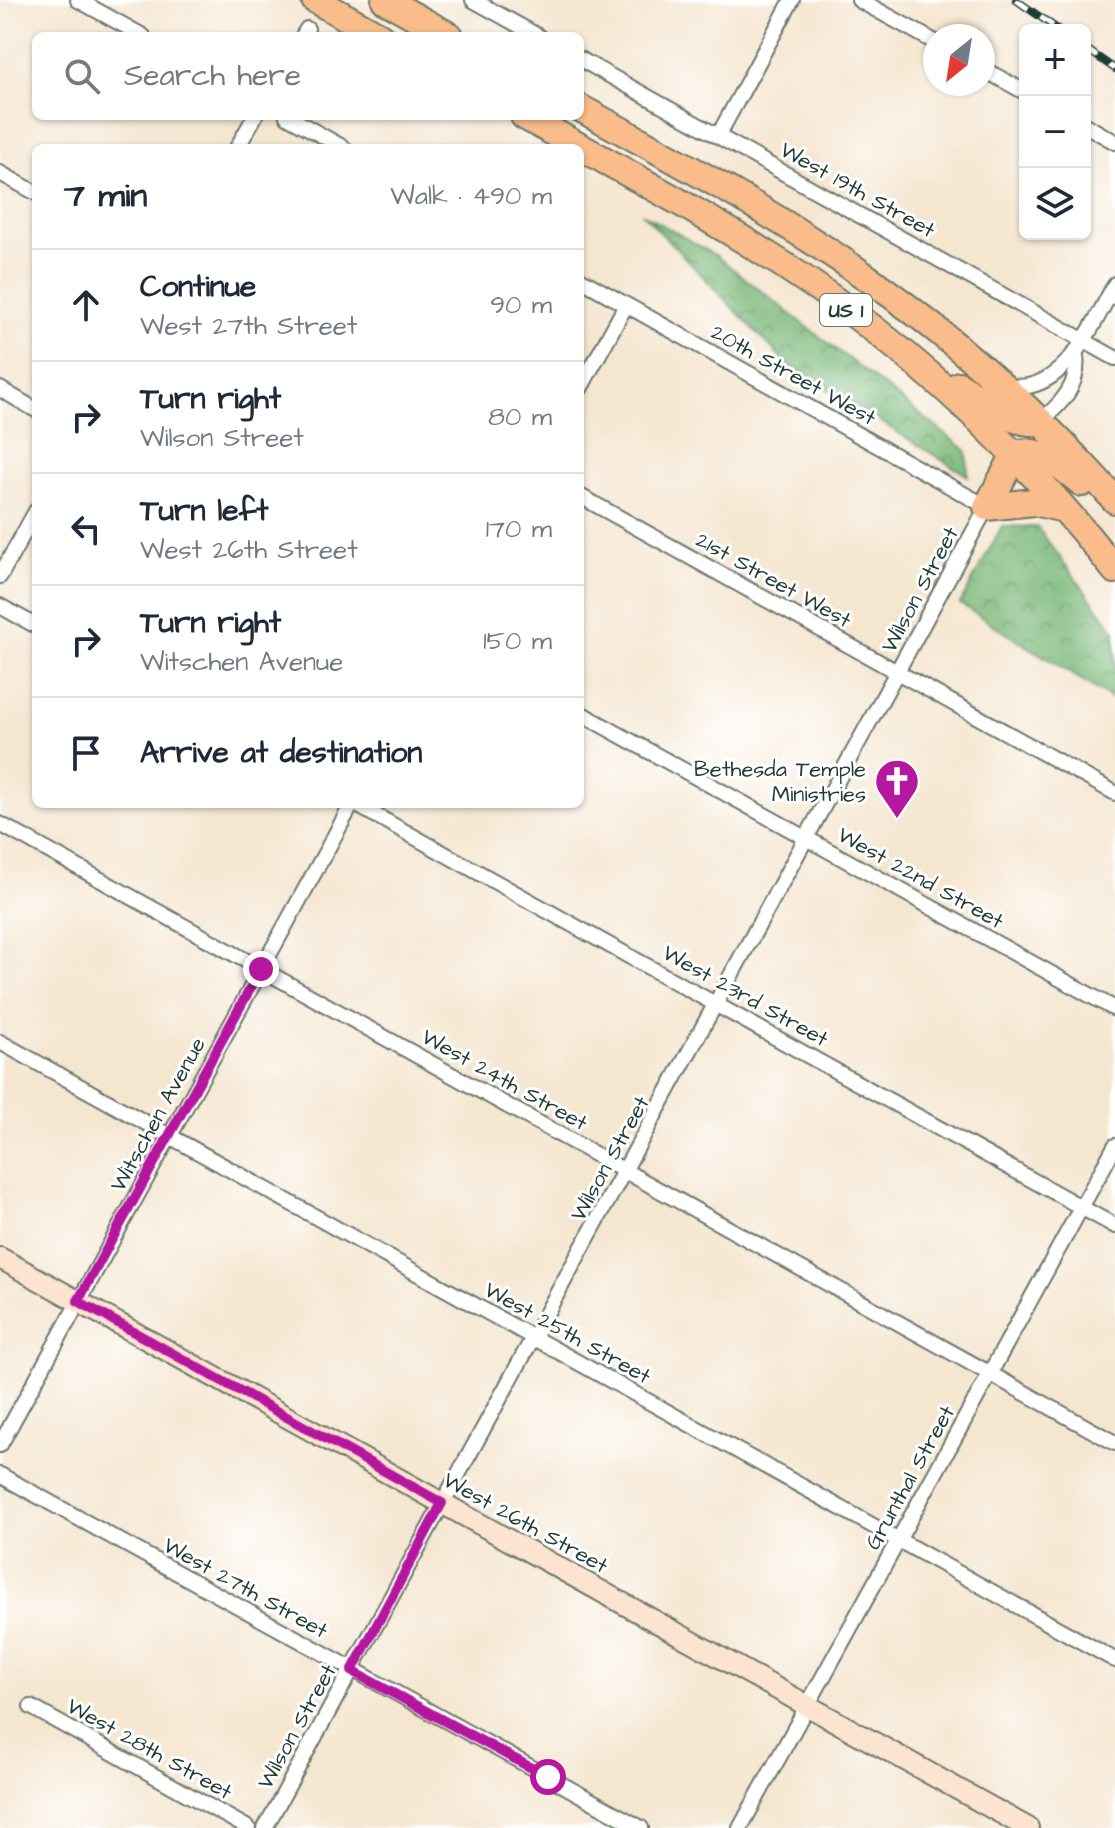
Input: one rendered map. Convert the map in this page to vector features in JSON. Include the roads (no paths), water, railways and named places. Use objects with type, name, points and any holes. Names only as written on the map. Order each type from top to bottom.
[{"type":"highway","points":[[315,0],[373,32]]},
{"type":"highway","points":[[385,0],[443,32]]},
{"type":"highway","name":"US 1","points":[[584,110],[755,206],[825,250],[918,316],[1000,384],[1115,500]]},
{"type":"highway","name":"US 1","points":[[531,120],[575,144]]},
{"type":"highway","name":"US 1","points":[[584,149],[698,212],[843,308],[921,370],[1015,454],[1115,570]]},
{"type":"highway","points":[[843,308],[1006,416],[1021,422],[1040,422]]},
{"type":"highway","points":[[987,507],[1015,454],[1024,451],[1048,458],[1115,508]]},
{"type":"highway","points":[[987,507],[1034,502],[1064,509]]},
{"type":"main road","name":"West 26th Street","points":[[0,1258],[1028,1828]]},
{"type":"street","points":[[78,0],[136,32]]},
{"type":"street","points":[[473,0],[531,32]]},
{"type":"street","points":[[718,136],[792,0]]},
{"type":"street","points":[[859,0],[923,35]]},
{"type":"street","name":"West 19th Street","points":[[584,61],[1115,358]]},
{"type":"street","points":[[995,76],[1019,89]]},
{"type":"street","points":[[239,144],[253,120]]},
{"type":"street","points":[[294,120],[337,144]]},
{"type":"street","points":[[1091,128],[1115,142]]},
{"type":"street","points":[[0,173],[32,191]]},
{"type":"street","name":"20th Street West","points":[[584,281],[987,507]]},
{"type":"street","points":[[1000,384],[1023,387],[1038,383],[1076,356],[1115,284]]},
{"type":"street","points":[[584,382],[626,305]]},
{"type":"street","points":[[1040,422],[1063,401],[1073,385],[1078,371],[1076,356]]},
{"type":"street","points":[[0,389],[32,408]]},
{"type":"street","name":"21st Street West","points":[[584,498],[1115,793]]},
{"type":"street","name":"Wilson Street","points":[[265,1828],[718,1005],[987,507]]},
{"type":"street","points":[[0,576],[32,518]]},
{"type":"street","points":[[0,606],[32,624]]},
{"type":"street","name":"West 22nd Street","points":[[584,715],[1115,1009]]},
{"type":"street","name":"Witschen Avenue","points":[[0,1445],[352,808]]},
{"type":"street","name":"West 23rd Street","points":[[361,808],[1115,1226]]},
{"type":"street","name":"West 24th Street","points":[[0,824],[1115,1443]]},
{"type":"street","name":"West 25th Street","points":[[0,1042],[1115,1660]]},
{"type":"street","name":"Grunthal Street","points":[[740,1828],[1115,1146]]},
{"type":"street","name":"West 27th Street","points":[[0,1475],[641,1828]]},
{"type":"street","name":"West 28th Street","points":[[31,1707],[248,1828]]},
{"type":"railway","points":[[1016,0],[1050,24]]},
{"type":"railway","points":[[1091,52],[1115,69]]},
{"type":"place","name":"Bethesda Temple Ministries","points":[[897,820]]}]
